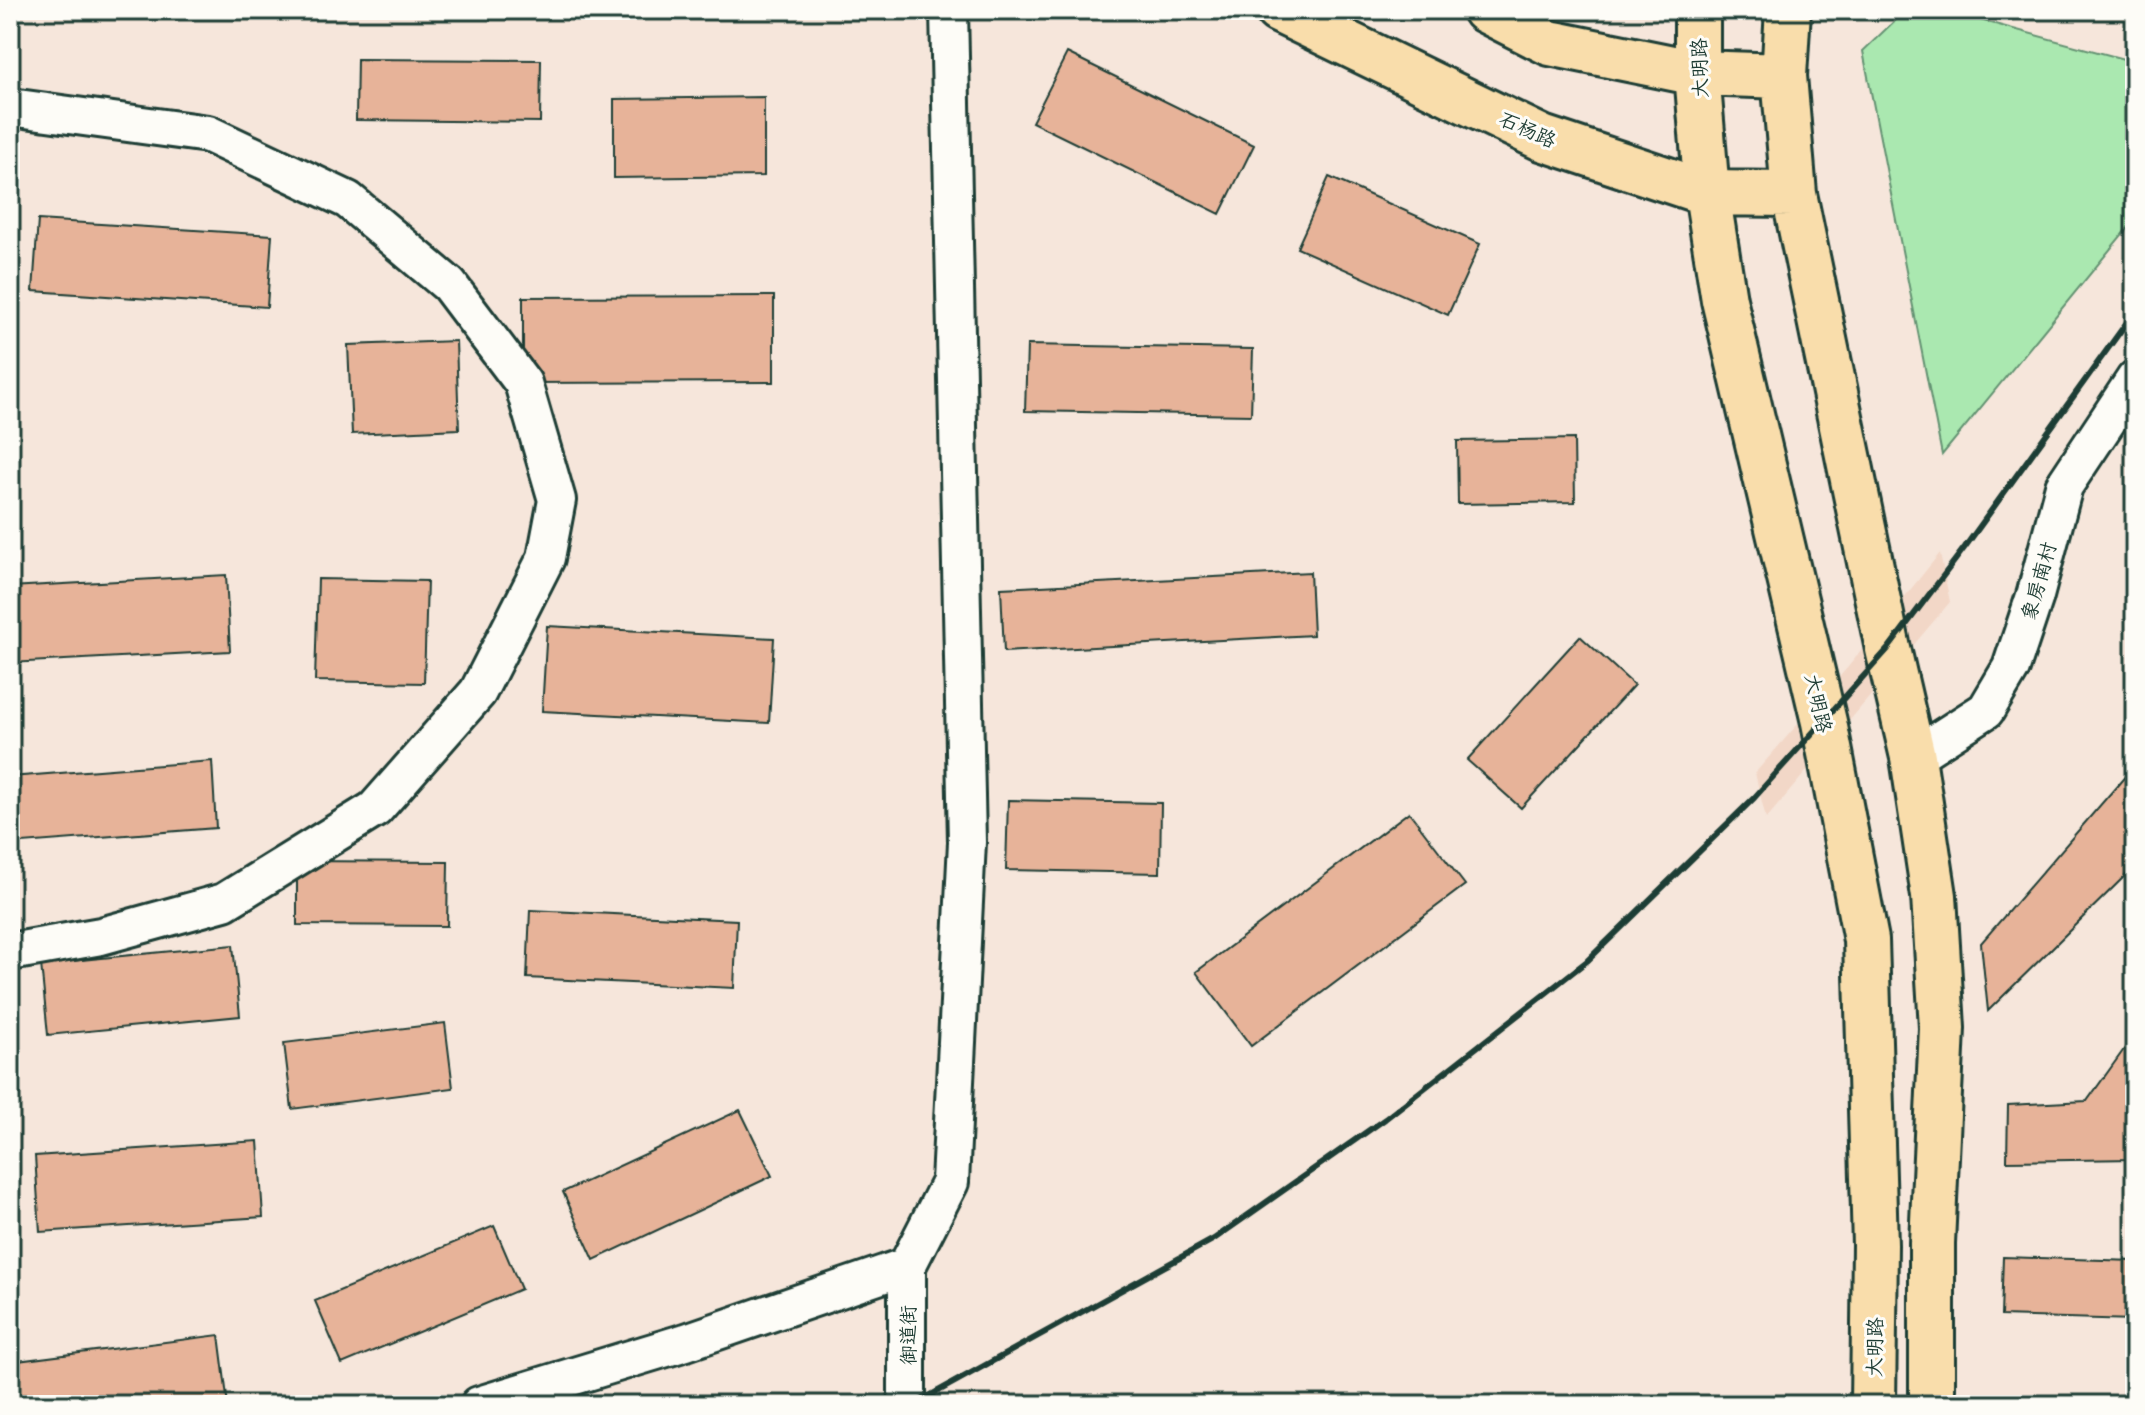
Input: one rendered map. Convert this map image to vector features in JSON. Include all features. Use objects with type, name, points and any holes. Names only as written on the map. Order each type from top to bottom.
[{"type":"main road","name":"石杨路","points":[[1278,10],[1542,138],[1707,193],[1794,194]]},
{"type":"main road","points":[[1485,10],[1550,43],[1697,73],[1784,76]]},
{"type":"main road","name":"大明路","points":[[1697,10],[1697,73],[1707,193],[1724,300],[1824,722],[1866,940],[1875,1245],[1873,1405]]},
{"type":"main road","points":[[1788,10],[1784,76],[1794,194],[1913,757],[1934,896],[1942,1028],[1932,1243],[1932,1405]]},
{"type":"street","points":[[479,1405],[686,1342],[907,1266],[950,1182],[967,842],[949,10]]},
{"type":"street","points":[[10,109],[208,134],[348,200],[449,285],[523,383],[557,500],[546,558],[478,692],[375,809],[224,902],[101,936],[10,952]]},
{"type":"street","name":"象房南村","points":[[1913,757],[1986,710],[2011,668],[2035,596],[2064,486],[2135,379]]},
{"type":"street","name":"御道街","points":[[907,1266],[907,1405]]},
{"type":"shaded area","points":[[1940,553],[1950,602],[1766,819],[1755,773],[1848,667]]},
{"type":"green space","points":[[1906,10],[1943,10],[2135,62],[2135,219],[1942,455],[1863,51]]},
{"type":"building","points":[[181,10],[282,10],[281,20]]},
{"type":"building","points":[[1067,53],[1254,145],[1220,214],[1032,122]]},
{"type":"building","points":[[357,59],[541,60],[540,122],[356,120]]},
{"type":"building","points":[[764,97],[764,176],[614,178],[614,99]]},
{"type":"building","points":[[1329,177],[1480,244],[1448,315],[1297,248]]},
{"type":"building","points":[[38,220],[272,235],[267,307],[33,291]]},
{"type":"building","points":[[774,296],[774,382],[523,383],[523,297]]},
{"type":"building","points":[[456,341],[459,429],[352,434],[348,345]]},
{"type":"building","points":[[1027,345],[1253,349],[1251,415],[1025,411]]},
{"type":"building","points":[[1574,439],[1575,502],[1458,504],[1457,441]]},
{"type":"building","points":[[1310,572],[1313,635],[1004,652],[1001,588]]},
{"type":"building","points":[[226,575],[230,651],[10,663],[10,587]]},
{"type":"building","points":[[318,579],[427,581],[424,683],[315,681]]},
{"type":"building","points":[[547,626],[774,638],[769,723],[542,711]]},
{"type":"building","points":[[1580,636],[1634,685],[1521,808],[1467,760]]},
{"type":"building","points":[[212,761],[216,828],[10,844],[10,777]]},
{"type":"building","points":[[2135,765],[2135,866],[1988,1011],[1981,943]]},
{"type":"building","points":[[1008,800],[1161,803],[1160,873],[1006,870]]},
{"type":"building","points":[[1409,812],[1465,885],[1251,1046],[1196,972]]},
{"type":"building","points":[[297,861],[448,862],[447,926],[297,925]]},
{"type":"building","points":[[530,910],[737,920],[734,988],[527,978]]},
{"type":"building","points":[[233,945],[240,1016],[48,1035],[41,964]]},
{"type":"building","points":[[445,1023],[453,1088],[292,1109],[284,1043]]},
{"type":"building","points":[[2135,1034],[2135,1159],[2007,1161],[2008,1105],[2087,1101]]},
{"type":"building","points":[[740,1110],[772,1176],[594,1260],[563,1192]]},
{"type":"building","points":[[258,1141],[263,1217],[40,1232],[35,1156]]},
{"type":"building","points":[[494,1226],[521,1289],[342,1364],[315,1301]]},
{"type":"building","points":[[2003,1257],[2135,1261],[2135,1320],[2001,1316]]},
{"type":"building","points":[[219,1335],[228,1405],[10,1405],[10,1362]]},
{"type":"building","points":[[2006,1400],[2135,1404],[2135,1405],[2005,1405]]},
{"type":"railway","points":[[913,1405],[1214,1239],[1385,1119],[1587,961],[1754,798],[1888,649],[2135,311]]}]
